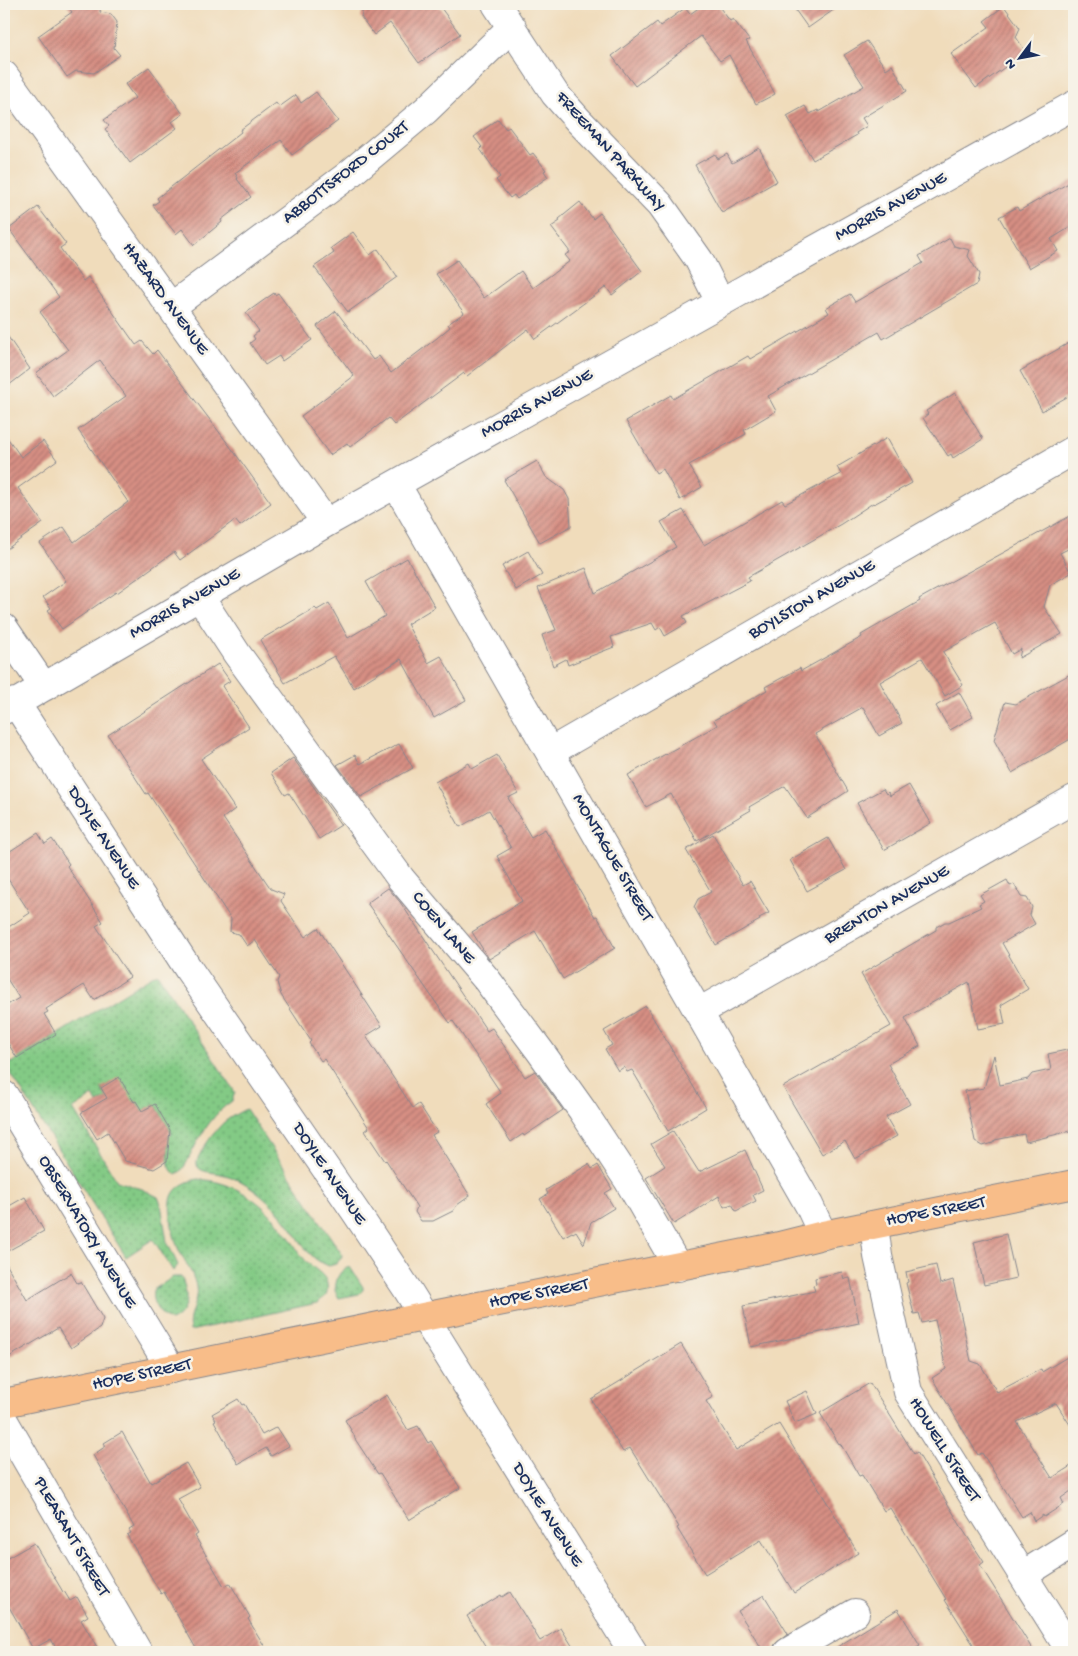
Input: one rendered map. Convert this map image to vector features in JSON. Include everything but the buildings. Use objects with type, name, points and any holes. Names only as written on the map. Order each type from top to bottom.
[{"type":"main road","name":"HOPE STREET","points":[[4,1403],[678,1267],[1074,1184]]},
{"type":"street","name":"FREEMAN PARKWAY","points":[[496,4],[555,94],[660,205],[699,260],[720,302]]},
{"type":"street","name":"ABBOTTSFORD COURT","points":[[171,307],[347,176],[419,116],[512,27]]},
{"type":"street","name":"HAZARD AVENUE","points":[[4,75],[326,523]]},
{"type":"street","name":"MORRIS AVENUE","points":[[9,706],[326,523],[1074,105]]},
{"type":"street","name":"BOYLSTON AVENUE","points":[[550,752],[1074,450]]},
{"type":"street","name":"MONTAGUE STREET","points":[[396,484],[809,1205],[823,1236]]},
{"type":"street","name":"COEN LANE","points":[[199,596],[237,654],[401,879],[487,980],[540,1051],[628,1180],[678,1267]]},
{"type":"street","points":[[4,628],[44,687]]},
{"type":"street","name":"DOYLE AVENUE","points":[[9,706],[355,1211],[424,1317],[633,1652]]},
{"type":"street","name":"BRENTON AVENUE","points":[[699,1012],[1074,799]]},
{"type":"street","name":"OBSERVATORY AVENUE","points":[[4,1095],[171,1369]]},
{"type":"street","name":"HOWELL STREET","points":[[874,1225],[878,1256],[908,1392],[1071,1652]]},
{"type":"street","name":"PLEASANT STREET","points":[[4,1421],[138,1652]]},
{"type":"street","points":[[1023,1576],[1074,1544]]},
{"type":"street","points":[[788,1652],[855,1613]]},
{"type":"green space","points":[[157,973],[235,1092],[232,1101],[220,1111],[200,1136],[184,1167],[176,1175],[168,1162],[168,1148],[165,1139],[172,1134],[155,1104],[142,1111],[136,1101],[134,1102],[101,1088],[107,1098],[97,1103],[93,1096],[73,1109],[117,1181],[142,1189],[158,1197],[161,1204],[167,1242],[178,1265],[173,1271],[153,1239],[126,1257],[6,1066]]},
{"type":"green space","points":[[246,1109],[343,1256],[336,1264],[329,1266],[311,1255],[280,1214],[265,1198],[252,1188],[232,1177],[198,1168],[197,1161],[199,1156],[216,1131],[223,1123]]},
{"type":"green space","points":[[197,1179],[224,1184],[237,1189],[269,1213],[287,1234],[305,1260],[325,1279],[327,1283],[326,1296],[317,1303],[190,1331],[189,1325],[196,1298],[196,1286],[175,1240],[170,1210],[174,1192],[183,1184]]},
{"type":"green space","points":[[350,1267],[363,1290],[359,1294],[339,1298],[335,1291],[337,1279],[343,1270]]},
{"type":"green space","points":[[173,1277],[181,1277],[184,1283],[186,1302],[181,1313],[171,1321],[163,1316],[154,1304],[152,1295],[153,1290]]}]
